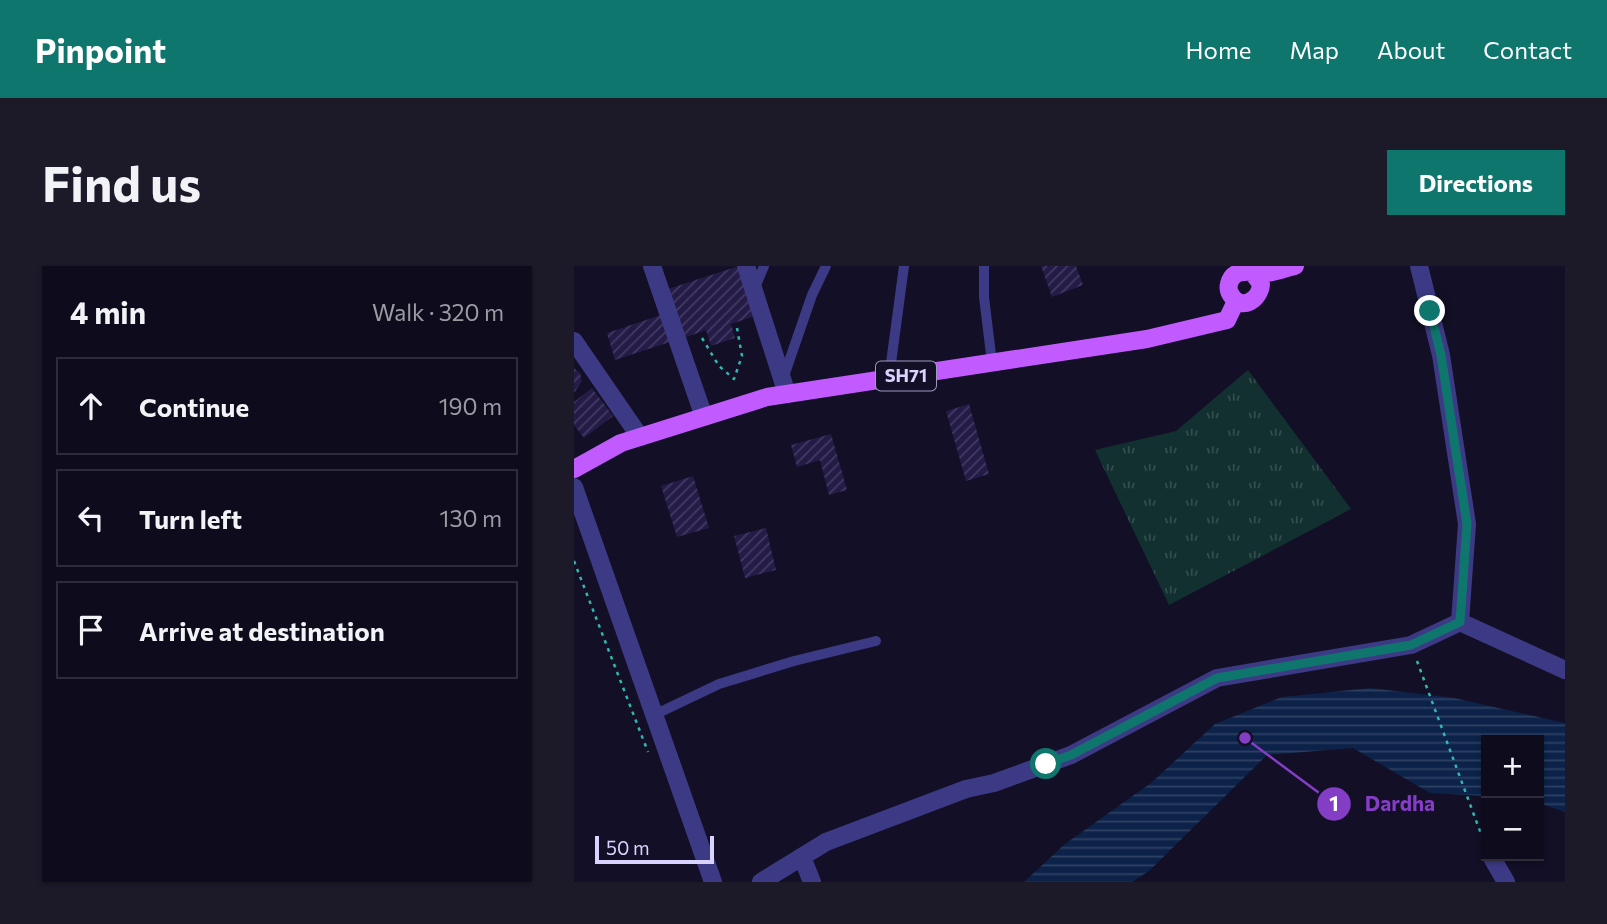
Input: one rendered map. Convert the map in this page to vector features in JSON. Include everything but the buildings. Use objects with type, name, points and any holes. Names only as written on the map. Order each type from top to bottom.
[{"type":"main road","name":"SH71","points":[[574,469],[621,443],[767,397],[784,387],[889,379],[1147,339],[1227,320],[1236,301],[1252,301],[1260,294],[1261,284],[1253,273],[1271,273],[1294,266]]},
{"type":"street","points":[[652,266],[704,417]]},
{"type":"street","points":[[746,266],[784,387]]},
{"type":"street","points":[[1419,266],[1441,355],[1467,524],[1460,622]]},
{"type":"street","points":[[574,341],[640,437]]},
{"type":"street","points":[[574,487],[713,882]]},
{"type":"street","points":[[761,882],[826,842],[966,789],[994,783],[1071,755],[1217,678],[1411,645],[1460,622],[1565,670]]},
{"type":"street","points":[[802,857],[812,882]]},
{"type":"street","points":[[1495,861],[1506,882]]},
{"type":"lane","points":[[754,290],[764,266]]},
{"type":"lane","points":[[784,387],[813,295],[826,266]]},
{"type":"lane","points":[[889,379],[904,266]]},
{"type":"lane","points":[[984,266],[992,363]]},
{"type":"lane","points":[[654,715],[719,684],[794,661],[876,641]]},
{"type":"path","points":[[702,338],[719,366],[734,379],[742,356],[737,328]]},
{"type":"path","points":[[574,561],[649,754]]},
{"type":"path","points":[[1411,645],[1481,830]]},
{"type":"green space","points":[[1248,370],[1351,509],[1169,605],[1095,450],[1176,431]]},
{"type":"water","points":[[1370,688],[1454,698],[1565,723],[1565,812],[1544,805],[1544,735],[1481,735],[1481,796],[1430,793],[1353,748],[1267,755],[1149,871],[1132,882],[1024,882],[1065,844],[1151,783],[1215,724],[1282,697]]},
{"type":"place","name":"Dardha","points":[[1245,738]]},
{"type":"route","points":[[1046,764],[1071,755],[1217,678],[1411,645],[1460,622],[1467,524],[1441,355],[1430,311]]}]
